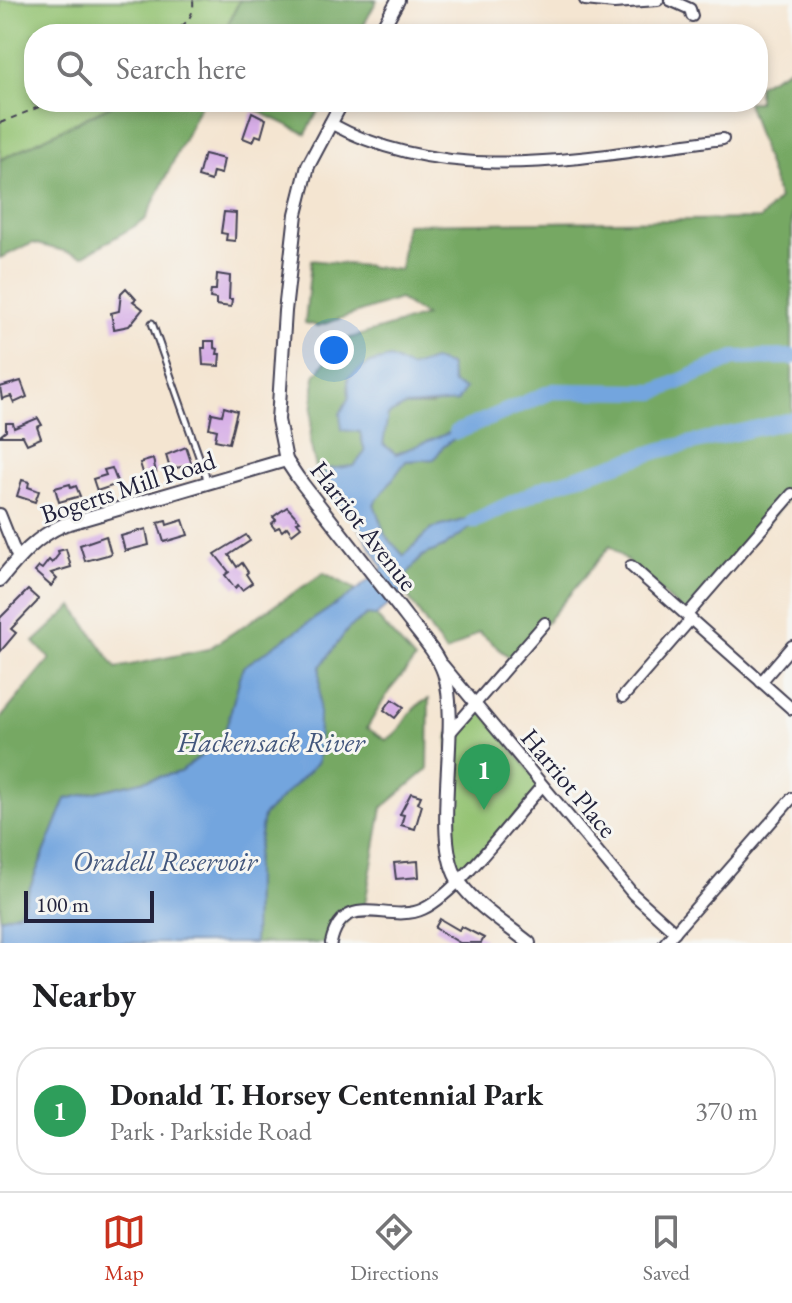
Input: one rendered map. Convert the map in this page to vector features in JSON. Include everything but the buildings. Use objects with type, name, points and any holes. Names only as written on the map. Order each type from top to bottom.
[{"type":"street","points":[[385,24],[398,0]]},
{"type":"street","points":[[585,0],[614,3],[658,0]]},
{"type":"street","points":[[670,0],[690,9],[692,16]]},
{"type":"street","name":"Harriot Avenue","points":[[336,112],[308,166],[296,214],[278,420],[286,460],[435,656],[448,689],[447,834],[458,881]]},
{"type":"street","points":[[330,123],[354,137],[411,154],[499,164],[557,160],[723,139]]},
{"type":"street","name":"Bogerts Mill Road","points":[[0,580],[46,533],[63,525],[286,460]]},
{"type":"street","points":[[623,697],[792,494]]},
{"type":"street","points":[[0,514],[18,559]]},
{"type":"street","points":[[631,566],[792,709]]},
{"type":"street","points":[[448,735],[545,623]]},
{"type":"street","points":[[761,682],[792,646]]},
{"type":"street","name":"Harriot Place","points":[[435,656],[633,894],[675,932]]},
{"type":"street","points":[[331,943],[335,929],[354,912],[412,913],[435,902],[458,881],[542,786]]},
{"type":"street","points":[[665,943],[792,798]]},
{"type":"street","points":[[458,881],[469,894],[529,943]]},
{"type":"lane","points":[[152,323],[208,483]]},
{"type":"path","points":[[185,24],[190,20],[193,0]]},
{"type":"path","points":[[0,123],[27,112]]},
{"type":"green space","points":[[0,0],[240,0],[228,24],[24,24],[24,112],[98,112],[0,160]]},
{"type":"green space","points":[[240,0],[377,0],[364,24],[228,24]]},
{"type":"green space","points":[[792,67],[792,494],[687,615],[610,546],[514,661],[479,632],[446,653],[404,591],[412,590],[404,578],[422,556],[443,547],[490,513],[431,529],[404,556],[385,535],[374,504],[406,461],[434,459],[443,447],[473,424],[396,454],[383,444],[387,415],[405,406],[432,406],[453,384],[449,365],[433,360],[410,368],[390,358],[370,363],[348,378],[349,397],[340,414],[360,431],[365,452],[354,466],[328,469],[319,481],[310,442],[315,376],[340,341],[425,316],[399,299],[318,326],[305,323],[311,260],[400,270],[406,224],[760,219],[779,199],[750,112],[768,112],[768,80]]},
{"type":"green space","points":[[98,112],[197,112],[145,220],[83,256],[33,243],[0,258],[0,160]]},
{"type":"green space","points":[[260,112],[318,112],[306,134]]},
{"type":"green space","points":[[324,573],[357,590],[243,667],[223,739],[180,772],[66,799],[20,912],[0,918],[0,719],[50,659],[34,642],[73,606],[116,668],[208,649]]},
{"type":"green space","points":[[367,615],[376,616],[415,660],[389,691],[367,728],[386,740],[398,730],[414,708],[429,699],[428,769],[382,808],[364,910],[353,912],[331,943],[254,943],[255,865],[263,816],[317,762],[320,667],[348,629]]},
{"type":"green space","points":[[476,704],[542,786],[458,881],[454,869],[448,735]]},
{"type":"water","name":"Oradell Reservoir","points":[[390,358],[410,368],[433,360],[449,365],[453,384],[465,389],[457,402],[405,406],[388,415],[383,444],[396,454],[476,422],[443,447],[434,459],[406,461],[374,504],[385,535],[404,556],[431,529],[493,512],[443,547],[422,556],[404,578],[413,590],[404,591],[376,616],[367,615],[348,629],[320,667],[318,762],[263,816],[255,865],[254,943],[0,943],[0,918],[20,912],[66,799],[180,772],[223,739],[243,667],[357,590],[383,568],[348,509],[338,507],[319,481],[328,469],[354,466],[365,452],[360,432],[342,430],[340,414],[349,397],[348,378],[370,363]]},
{"type":"waterway","name":"Hackensack River","points":[[457,432],[553,391],[655,392],[734,358],[792,357]]},
{"type":"waterway","points":[[474,521],[546,487],[661,450],[792,420]]},
{"type":"place","name":"Donald T. Horsey Centennial Park","points":[[484,810]]}]
